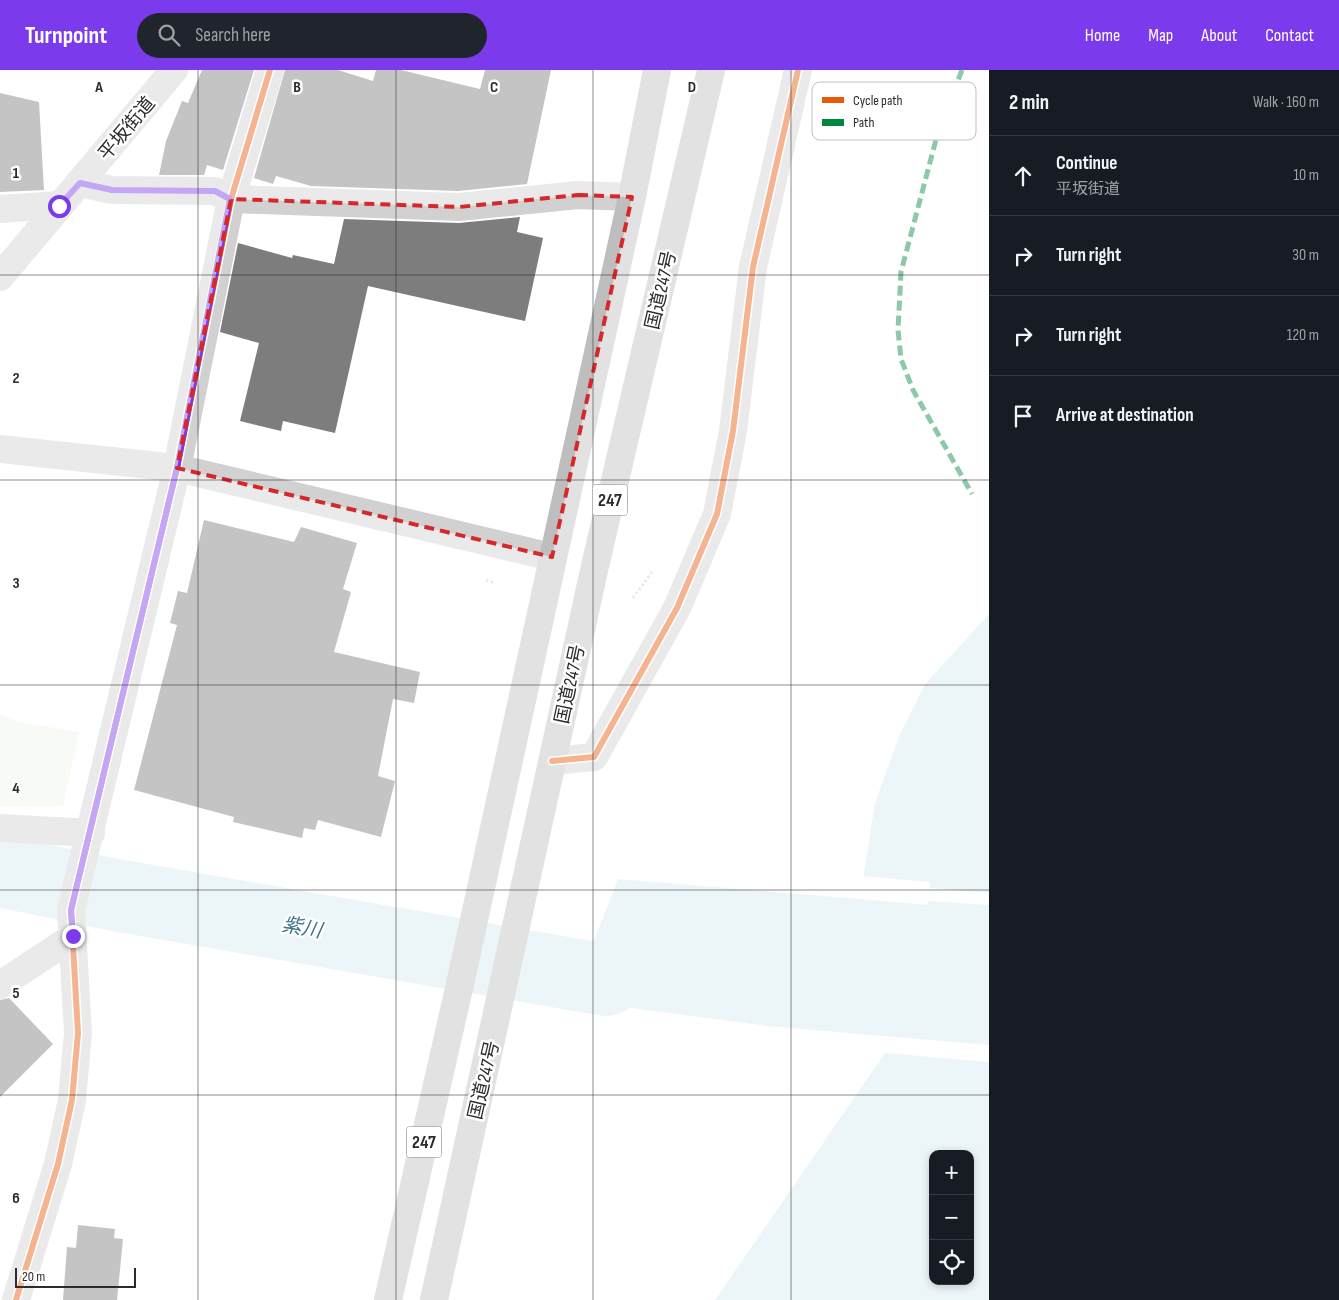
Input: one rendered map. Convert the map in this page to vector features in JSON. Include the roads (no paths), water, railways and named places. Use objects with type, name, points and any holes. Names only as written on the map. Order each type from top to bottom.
[{"type":"highway","name":"247","points":[[388,1300],[460,984],[632,197],[657,70]]},
{"type":"highway","name":"国道247号","points":[[434,1300],[595,566],[712,70]]},
{"type":"street","name":"平坂街道","points":[[0,278],[174,70]]},
{"type":"street","points":[[16,1300],[58,1164],[72,1100],[78,1033],[72,923],[82,863],[91,833],[177,468],[230,199],[270,70]]},
{"type":"street","points":[[552,761],[594,757],[677,608],[717,514],[733,431],[753,267],[798,70]]},
{"type":"street","points":[[80,183],[112,190],[215,191],[230,199],[459,207],[578,195],[632,197]]},
{"type":"street","points":[[0,209],[59,206]]},
{"type":"street","points":[[0,449],[177,468],[552,557]]},
{"type":"street","points":[[0,828],[91,833]]},
{"type":"street","points":[[0,985],[72,923]]},
{"type":"waterway","name":"紫川","points":[[0,871],[115,895],[606,980]]}]
